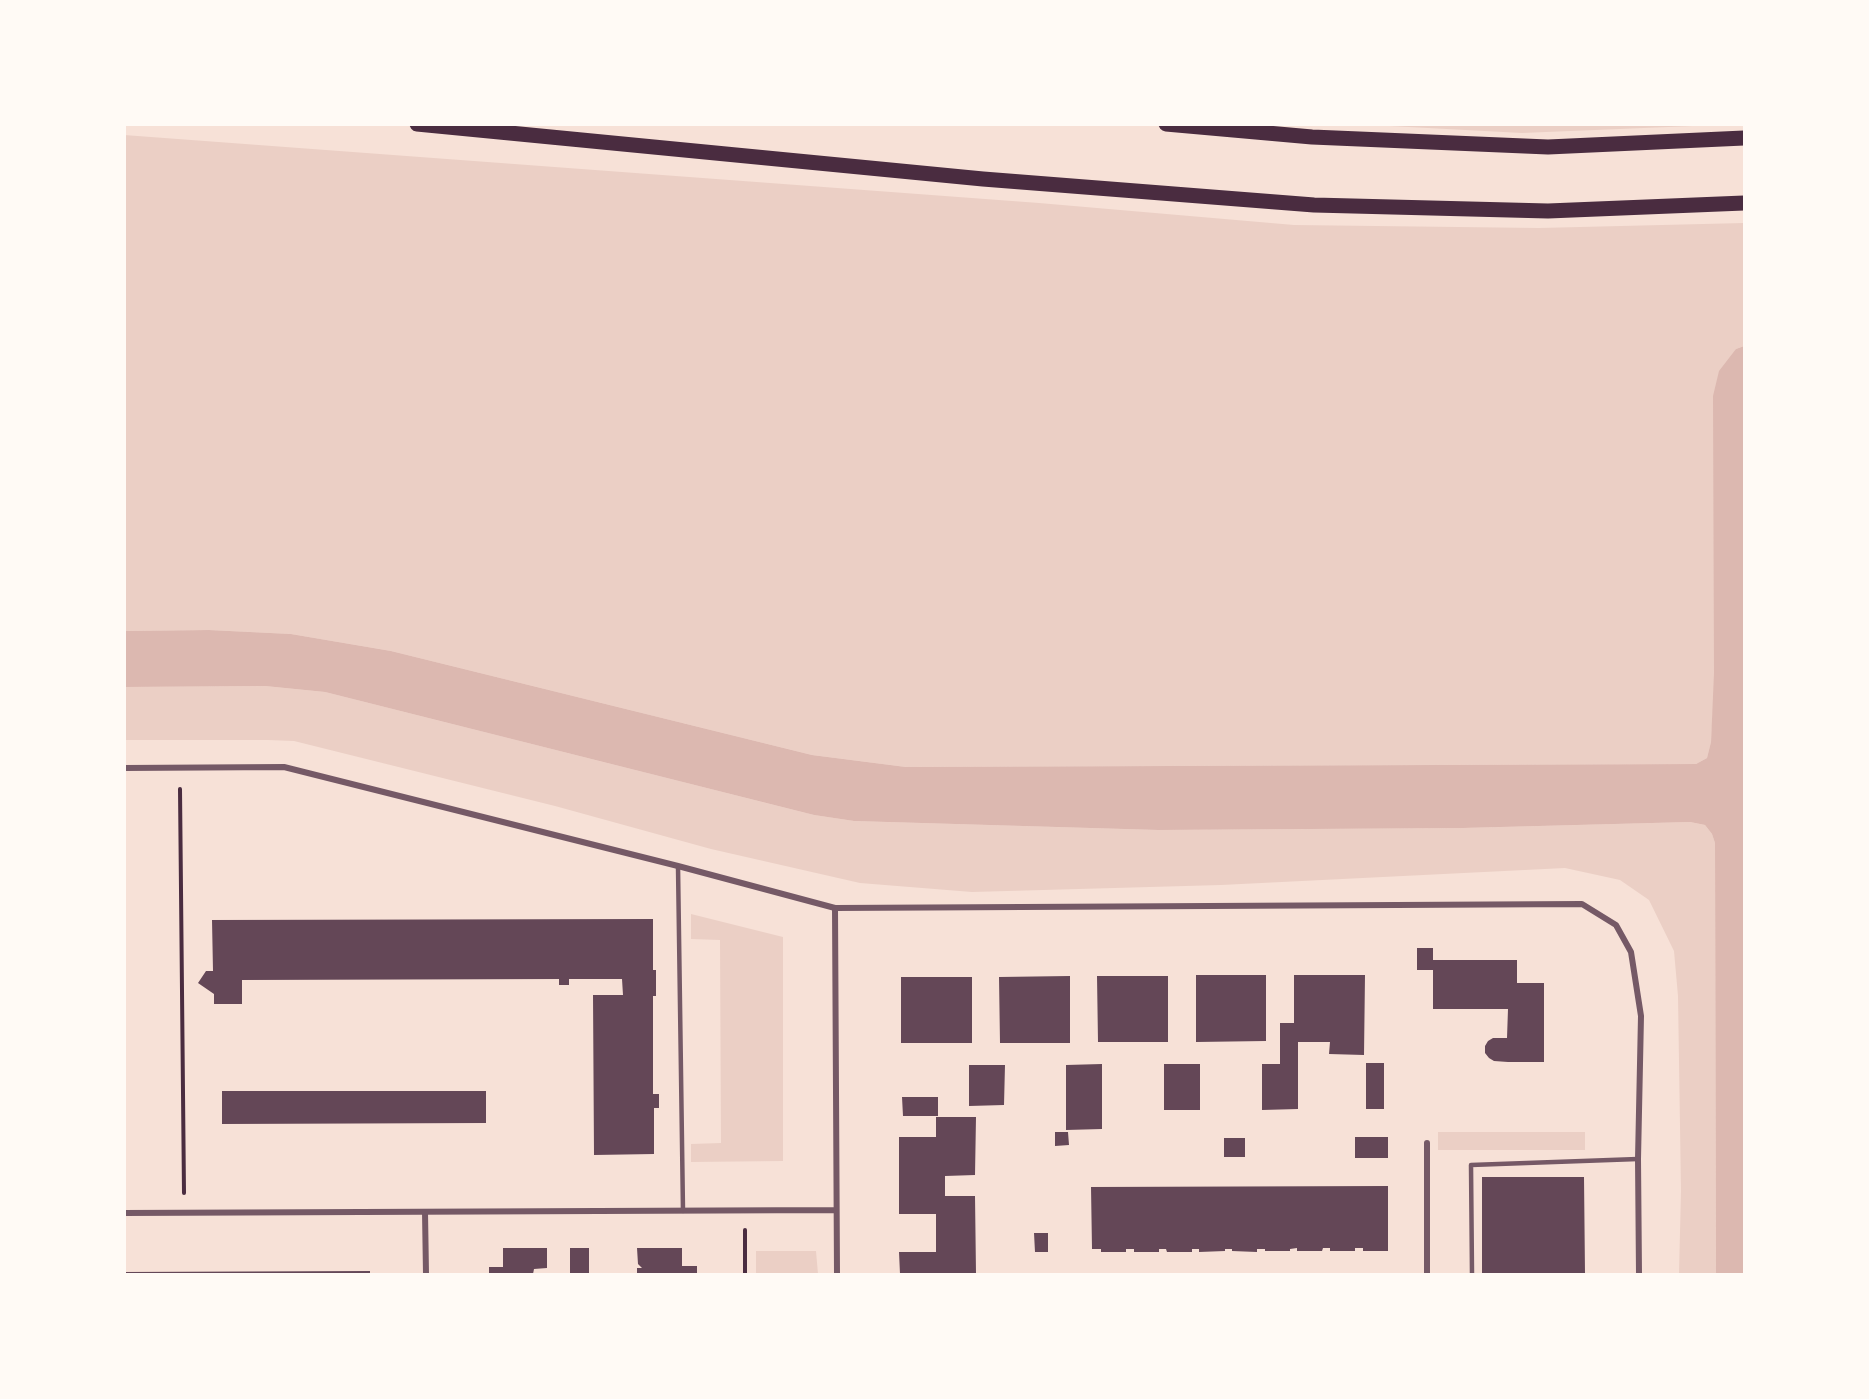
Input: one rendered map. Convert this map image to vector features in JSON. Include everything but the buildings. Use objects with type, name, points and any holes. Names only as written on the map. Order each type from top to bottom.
[{"type":"main road","points":[[417,124],[983,179],[1314,205],[1548,211],[1744,203]]},
{"type":"main road","points":[[1166,124],[1312,136],[1548,147],[1744,138]]},
{"type":"street","points":[[124,768],[284,767],[835,908],[1582,904],[1616,925],[1631,952],[1641,1016],[1638,1159],[1639,1275]]},
{"type":"street","points":[[835,908],[837,1275]]},
{"type":"street","points":[[1427,1143],[1427,1275]]},
{"type":"street","points":[[124,1213],[836,1210]]},
{"type":"street","points":[[425,1212],[426,1275]]},
{"type":"lane","points":[[678,866],[683,1211]]},
{"type":"lane","points":[[1472,1275],[1471,1165],[1638,1159]]},
{"type":"path","points":[[180,768],[184,1213]]},
{"type":"path","points":[[744,1210],[745,1275]]},
{"type":"shaded area","points":[[1717,124],[1522,133],[1371,125]]},
{"type":"shaded area","points":[[124,135],[1039,203],[1294,225],[1539,228],[1744,223],[1744,346],[1736,349],[1711,742],[1707,758],[1696,764],[906,767],[812,755],[391,651],[291,634],[209,630],[125,631]]},
{"type":"shaded area","points":[[1744,346],[1744,1274],[1716,1274],[1715,843],[1705,825],[1690,822],[1463,828],[1158,830],[854,821],[814,815],[325,692],[265,686],[125,687],[125,631],[209,630],[291,634],[391,651],[812,755],[906,767],[1696,764],[1707,758],[1711,742],[1714,673],[1713,396],[1719,371],[1736,349]]},
{"type":"shaded area","points":[[265,686],[325,692],[814,815],[854,821],[1158,830],[1463,828],[1690,822],[1705,825],[1715,843],[1716,1274],[1679,1274],[1681,1191],[1678,996],[1674,951],[1649,900],[1620,880],[1565,868],[1221,885],[972,892],[860,883],[711,849],[555,806],[294,741],[125,740],[124,687]]},
{"type":"shaded area","points":[[691,914],[783,937],[783,1161],[691,1162],[691,1144],[721,1143],[720,940],[691,939]]},
{"type":"shaded area","points":[[1438,1132],[1585,1132],[1585,1150],[1438,1150]]},
{"type":"shaded area","points":[[756,1251],[816,1251],[818,1274],[756,1274]]}]
